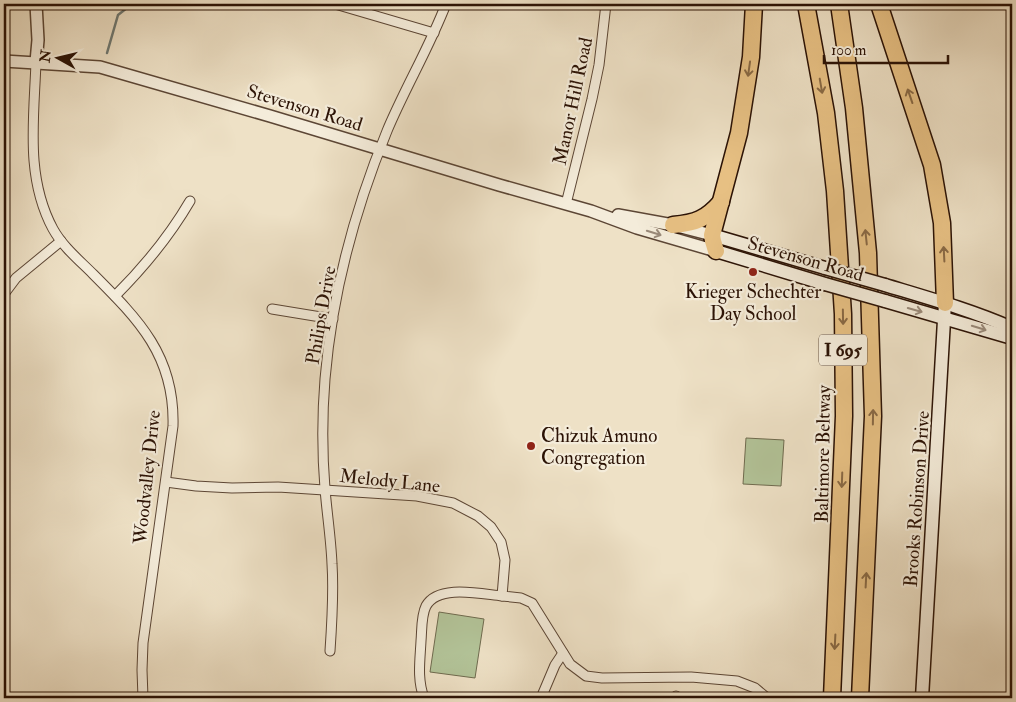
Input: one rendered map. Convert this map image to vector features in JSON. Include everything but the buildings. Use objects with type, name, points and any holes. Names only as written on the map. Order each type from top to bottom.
[{"type":"highway","points":[[716,251],[712,235],[738,133],[746,92],[754,4]]},
{"type":"highway","name":"Baltimore Beltway","points":[[806,4],[826,113],[835,191],[843,314],[843,425],[832,698]]},
{"type":"highway","name":"I 695","points":[[839,4],[854,108],[868,253],[873,416],[860,698]]},
{"type":"highway","points":[[879,4],[932,165],[942,223],[945,310]]},
{"type":"highway","points":[[673,225],[692,223],[705,218],[721,202]]},
{"type":"main road","name":"Stevenson Road","points":[[712,235],[885,285],[1012,338]]},
{"type":"main road","name":"Stevenson Road","points":[[716,251],[885,301],[994,320],[1012,328]]},
{"type":"main road","name":"Brooks Robinson Drive","points":[[922,698],[945,310]]},
{"type":"street","name":"Woodvalley Drive","points":[[36,4],[38,40],[33,148],[35,177],[41,203],[53,230],[61,242],[115,296],[147,333],[155,346],[168,378],[173,411],[166,482],[143,643],[143,698]]},
{"type":"street","points":[[335,4],[434,33]]},
{"type":"street","name":"Philips Drive","points":[[330,651],[333,607],[332,566],[325,490],[323,410],[333,319],[348,249],[380,148],[446,4]]},
{"type":"street","name":"Manor Hill Road","points":[[566,204],[599,65],[606,4]]},
{"type":"street","name":"Stevenson Road","points":[[4,61],[100,67],[591,211],[637,228],[716,251]]},
{"type":"street","points":[[115,296],[140,272],[173,229],[190,201]]},
{"type":"street","name":"Stevenson Road","points":[[591,211],[673,225],[712,235]]},
{"type":"street","points":[[4,294],[16,278],[61,242]]},
{"type":"street","points":[[272,309],[333,319]]},
{"type":"street","name":"Melody Lane","points":[[166,482],[232,488],[278,487],[325,490],[426,498],[453,503],[478,516],[496,534],[501,542],[504,552],[502,596]]},
{"type":"street","points":[[424,698],[419,669],[422,620],[425,608],[429,602],[443,594],[452,592],[520,598],[532,603],[570,664],[586,676],[602,678],[691,677],[738,681],[756,688],[768,698]]},
{"type":"street","points":[[541,698],[555,665],[563,653]]},
{"type":"green space","points":[[746,438],[784,440],[781,486],[743,484]]},
{"type":"green space","points":[[439,612],[484,619],[475,678],[430,672]]},
{"type":"waterway","points":[[107,53],[118,15],[132,4]]},
{"type":"place","name":"Krieger Schechter Day School","points":[[753,272]]},
{"type":"place","name":"Chizuk Amuno Congregation","points":[[531,446]]}]
